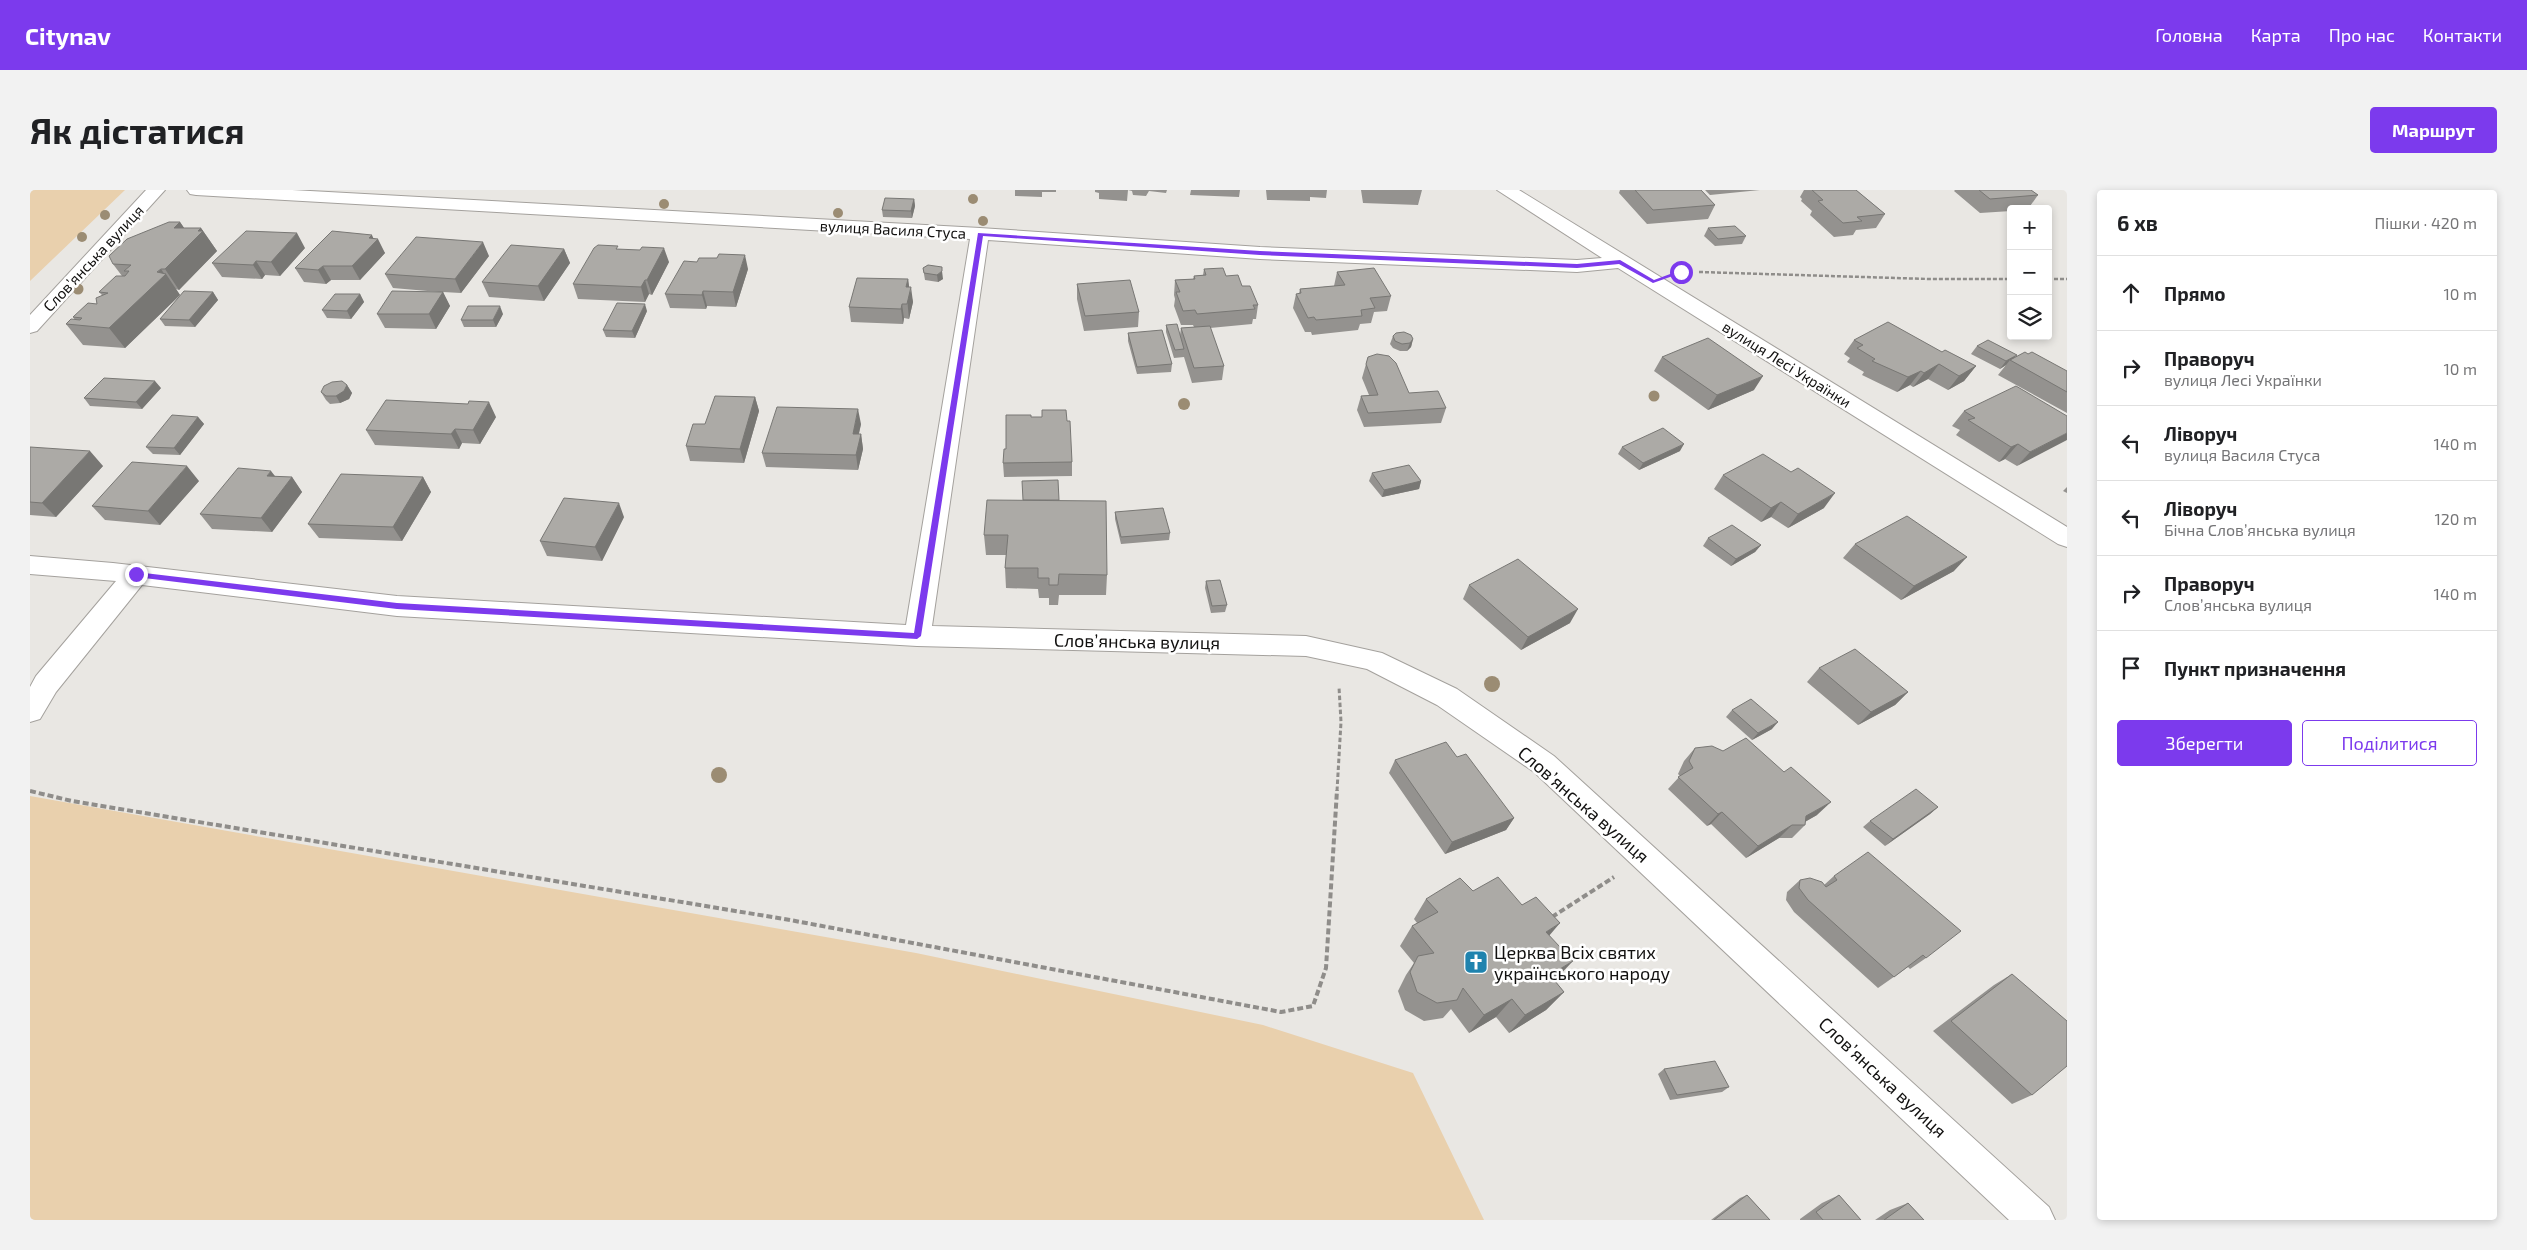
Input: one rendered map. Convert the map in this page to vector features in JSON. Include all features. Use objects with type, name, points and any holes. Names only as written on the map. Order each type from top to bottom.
[{"type":"street","name":"Словʼянська вулиця","points":[[30,327],[156,190]]},
{"type":"street","name":"вулиця Василя Стуса","points":[[196,190],[980,234],[1280,254],[1577,266],[1620,262]]},
{"type":"street","name":"вулиця Лесі Українки","points":[[1506,190],[2067,538]]},
{"type":"street","points":[[917,636],[980,234]]},
{"type":"street","name":"Словʼянська вулиця","points":[[30,565],[136,574],[397,606],[917,636],[1306,646],[1373,660],[1447,697],[1544,764],[2036,1220]]},
{"type":"street","points":[[30,711],[46,684],[136,574]]},
{"type":"path","points":[[1653,282],[1681,272],[1763,272],[1929,280],[2007,279]]},
{"type":"path","points":[[2052,279],[2067,279]]},
{"type":"path","points":[[30,792],[72,801],[790,920],[1281,1012],[1313,1006],[1326,968],[1341,722],[1336,652]]},
{"type":"path","points":[[1546,921],[1644,856]]},
{"type":"shaded area","points":[[30,190],[125,190],[30,281]]},
{"type":"shaded area","points":[[30,796],[916,953],[1263,1025],[1413,1073],[1484,1220],[30,1220]]},
{"type":"building","points":[[1635,190],[1701,190],[1715,205],[1653,210]]},
{"type":"building","points":[[1812,190],[1856,190],[1885,214],[1857,217],[1862,221],[1843,223],[1818,201],[1823,200]]},
{"type":"building","points":[[1979,190],[2031,190],[2038,195],[1990,199]]},
{"type":"building","points":[[885,198],[914,199],[911,211],[882,210]]},
{"type":"building","points":[[169,222],[180,222],[174,228],[201,228],[198,231],[203,231],[165,269],[157,272],[166,274],[109,328],[66,324],[71,319],[80,320],[82,318],[73,317],[88,303],[97,304],[96,298],[108,293],[99,292],[116,276],[125,276],[129,271],[124,271],[131,265],[113,264],[109,256],[127,239]]},
{"type":"building","points":[[1735,226],[1746,236],[1718,239],[1708,228]]},
{"type":"building","points":[[246,231],[297,233],[271,262],[256,261],[253,265],[212,263]]},
{"type":"building","points":[[332,231],[372,235],[369,238],[378,239],[352,266],[323,266],[318,270],[295,268]]},
{"type":"building","points":[[416,237],[483,242],[455,279],[385,274]]},
{"type":"building","points":[[511,245],[564,249],[538,286],[482,282]]},
{"type":"building","points":[[598,245],[618,246],[616,249],[664,248],[647,280],[645,280],[641,287],[573,284],[594,248]]},
{"type":"building","points":[[719,254],[745,255],[733,292],[703,291],[702,295],[665,294],[684,261],[697,262],[699,258],[717,258]]},
{"type":"building","points":[[928,265],[942,267],[942,271],[937,275],[924,273],[923,268]]},
{"type":"building","points":[[1223,268],[1226,276],[1238,275],[1242,286],[1250,286],[1258,305],[1253,305],[1255,309],[1197,314],[1195,310],[1183,311],[1176,292],[1180,292],[1175,280],[1195,279],[1194,276],[1206,275],[1204,269]]},
{"type":"building","points":[[1374,268],[1391,296],[1370,298],[1375,308],[1361,310],[1362,316],[1316,320],[1314,317],[1308,318],[1296,294],[1301,293],[1300,289],[1345,285],[1337,272]]},
{"type":"building","points":[[857,278],[908,279],[906,287],[911,287],[907,304],[902,304],[901,309],[849,307]]},
{"type":"building","points":[[1130,280],[1139,312],[1085,316],[1077,284]]},
{"type":"building","points":[[184,291],[213,292],[189,320],[160,319]]},
{"type":"building","points":[[392,291],[443,292],[429,314],[377,314]]},
{"type":"building","points":[[335,294],[360,294],[347,311],[322,310]]},
{"type":"building","points":[[617,303],[645,304],[632,331],[603,330]]},
{"type":"building","points":[[468,306],[500,306],[493,320],[461,320]]},
{"type":"building","points":[[1888,322],[1942,352],[1945,350],[1976,366],[1959,376],[1939,364],[1924,373],[1921,371],[1908,377],[1872,361],[1875,359],[1857,348],[1863,345],[1854,340]]},
{"type":"building","points":[[1177,324],[1184,349],[1175,350],[1166,325]]},
{"type":"building","points":[[1210,326],[1224,366],[1194,368],[1181,328]]},
{"type":"building","points":[[1162,330],[1172,364],[1137,367],[1128,333]]},
{"type":"building","points":[[1404,332],[1411,335],[1413,339],[1410,343],[1402,344],[1395,341],[1393,336],[1396,333]]},
{"type":"building","points":[[1708,338],[1763,376],[1717,395],[1662,357]]},
{"type":"building","points":[[1988,340],[2017,355],[2006,361],[1977,346]]},
{"type":"building","points":[[2025,352],[2028,354],[2032,352],[2067,371],[2067,392],[2010,360]]},
{"type":"building","points":[[1377,354],[1389,356],[1396,363],[1409,393],[1438,391],[1446,408],[1368,413],[1361,396],[1378,395],[1366,364],[1368,357]]},
{"type":"building","points":[[104,378],[155,381],[136,402],[84,398]]},
{"type":"building","points":[[342,381],[347,385],[344,391],[336,396],[326,396],[321,392],[324,386],[332,382]]},
{"type":"building","points":[[2016,386],[2067,416],[2067,433],[2030,452],[2018,444],[2011,447],[1968,420],[1975,418],[1964,411]]},
{"type":"building","points":[[715,396],[755,397],[740,449],[686,446],[693,424],[705,424]]},
{"type":"building","points":[[386,400],[468,404],[469,401],[489,402],[473,430],[455,429],[451,434],[366,430]]},
{"type":"building","points":[[777,407],[858,409],[853,434],[861,434],[856,455],[762,453]]},
{"type":"building","points":[[1042,410],[1066,410],[1067,421],[1070,421],[1072,462],[1003,463],[1004,449],[1006,449],[1006,415],[1042,417]]},
{"type":"building","points":[[172,415],[198,417],[174,448],[146,447]]},
{"type":"building","points":[[1663,428],[1684,444],[1643,463],[1622,447]]},
{"type":"building","points":[[30,447],[90,451],[42,503],[30,502]]},
{"type":"building","points":[[1763,454],[1791,472],[1798,468],[1835,493],[1798,514],[1781,502],[1771,508],[1723,475]]},
{"type":"building","points":[[132,462],[187,466],[148,511],[92,506]]},
{"type":"building","points":[[1409,465],[1421,481],[1384,490],[1372,473]]},
{"type":"building","points":[[238,468],[271,471],[267,476],[292,477],[261,518],[200,514]]},
{"type":"building","points":[[341,474],[423,477],[393,527],[308,524]]},
{"type":"building","points":[[1058,480],[1059,500],[1023,500],[1022,481]]},
{"type":"building","points":[[564,498],[619,503],[595,547],[540,541]]},
{"type":"building","points":[[987,500],[1106,501],[1107,575],[1059,574],[1058,585],[1049,585],[1049,578],[1038,578],[1038,568],[1005,568],[1008,535],[984,535]]},
{"type":"building","points":[[1163,508],[1170,533],[1121,537],[1115,512]]},
{"type":"building","points":[[1907,516],[1967,557],[1914,586],[1855,544]]},
{"type":"building","points":[[1732,525],[1761,545],[1736,559],[1708,538]]},
{"type":"building","points":[[1518,559],[1578,609],[1528,637],[1469,585]]},
{"type":"building","points":[[1220,580],[1227,605],[1212,606],[1206,581]]},
{"type":"building","points":[[1855,649],[1908,692],[1871,712],[1819,668]]},
{"type":"building","points":[[1751,699],[1778,722],[1758,733],[1732,710]]},
{"type":"building","points":[[1746,738],[1784,772],[1791,767],[1831,802],[1806,816],[1805,825],[1792,825],[1758,846],[1722,812],[1718,814],[1678,777],[1693,768],[1689,761],[1695,748],[1712,746],[1723,751]]},
{"type":"building","points":[[1446,742],[1457,757],[1466,754],[1514,818],[1452,842],[1395,760]]},
{"type":"building","points":[[1916,789],[1938,807],[1893,839],[1870,821]]},
{"type":"building","points":[[1868,852],[1961,931],[1926,958],[1923,955],[1894,977],[1808,900],[1799,888],[1800,880],[1810,878],[1822,882],[1826,887],[1837,880],[1834,876]]},
{"type":"building","name":"Церква Всіх святих українського народу","points":[[1498,877],[1522,905],[1536,897],[1560,923],[1546,932],[1573,961],[1550,975],[1564,992],[1525,1015],[1512,999],[1484,1015],[1463,988],[1457,1000],[1437,1003],[1417,992],[1410,972],[1418,956],[1434,953],[1412,926],[1438,912],[1426,899],[1460,878],[1473,891]]},
{"type":"building","points":[[2012,974],[2067,1021],[2067,1066],[2032,1095],[1951,1021]]},
{"type":"building","points":[[1715,1061],[1729,1087],[1677,1095],[1664,1069]]},
{"type":"building","points":[[1747,1195],[1770,1220],[1714,1220]]},
{"type":"building","points":[[1839,1195],[1861,1220],[1823,1220],[1816,1212]]},
{"type":"building","points":[[1908,1203],[1924,1220],[1884,1220]]},
{"type":"place","name":"Церква Всіх святих українського народу","points":[[1476,962]]},
{"type":"route","points":[[136,574],[397,606],[917,636],[980,234],[1260,253],[1577,266],[1620,262],[1653,282],[1681,272]]}]
